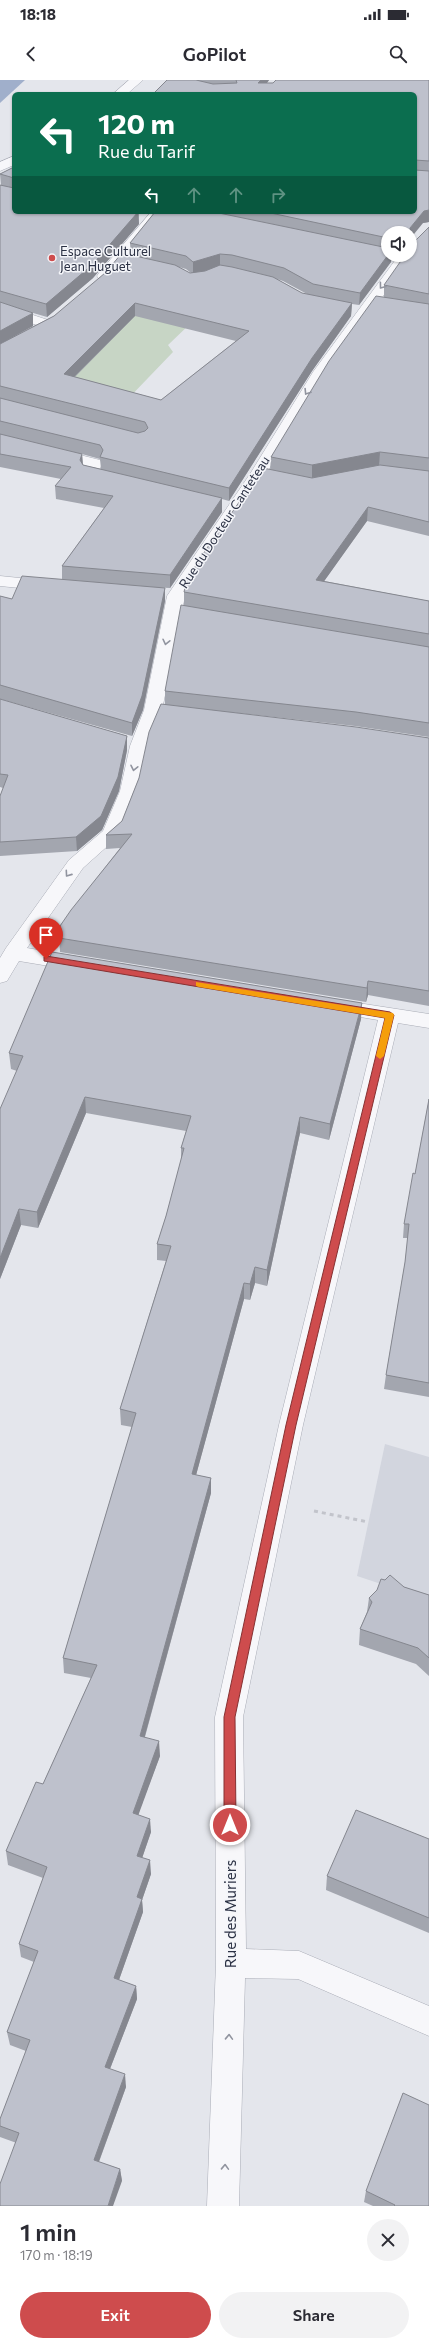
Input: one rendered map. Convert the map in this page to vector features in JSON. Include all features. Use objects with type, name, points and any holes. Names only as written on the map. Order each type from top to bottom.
[{"type":"street","points":[[122,92],[137,80]]},
{"type":"street","points":[[0,167],[12,161]]},
{"type":"street","points":[[135,218],[154,216]]},
{"type":"street","points":[[94,286],[154,216]]},
{"type":"street","points":[[118,259],[132,262]]},
{"type":"street","name":"Rue du Docteur Canteteau","points":[[0,976],[13,953],[76,864],[111,834],[129,792],[132,744],[161,711],[166,642],[176,604],[226,507],[266,476],[320,372],[360,308],[399,262]]},
{"type":"street","points":[[360,308],[385,304]]},
{"type":"street","points":[[0,308],[49,325]]},
{"type":"street","points":[[31,335],[49,325],[61,315]]},
{"type":"street","points":[[0,440],[94,463],[90,474],[128,483]]},
{"type":"street","points":[[0,581],[67,588]]},
{"type":"street","points":[[13,953],[101,968]]},
{"type":"street","points":[[312,1003],[429,1021]]},
{"type":"street","name":"Rue des Muriers","points":[[223,2206],[231,1963],[229,1717],[289,1433],[390,1015]]},
{"type":"street","points":[[231,1963],[299,1965],[429,2021]]},
{"type":"path","points":[[310,1510],[368,1522]]},
{"type":"shaded area","points":[[385,1444],[429,1457],[429,1600],[357,1576]]},
{"type":"green space","points":[[142,309],[192,322],[168,345],[173,352],[124,403],[37,382]]},
{"type":"water","points":[[0,80],[25,80],[0,103]]},
{"type":"building","points":[[167,80],[196,80],[213,84],[237,83],[236,80],[261,80],[258,83],[273,83],[276,80],[429,80],[429,161],[417,160],[417,92],[155,92]]},
{"type":"building","points":[[12,168],[12,177],[0,174]]},
{"type":"building","points":[[417,170],[429,171],[429,210],[424,211],[412,226],[381,226],[381,237],[275,214],[417,214]]},
{"type":"building","name":"Espace Culturel Jean Huguet","points":[[0,185],[12,188],[12,214],[136,214],[92,265],[46,304],[0,291]]},
{"type":"building","points":[[153,214],[224,214],[381,247],[381,262],[383,262],[360,293],[313,284],[284,268],[232,255],[220,254],[193,262],[186,256],[130,243]]},
{"type":"building","points":[[429,227],[429,294],[384,285],[400,262],[417,262],[417,239]]},
{"type":"building","points":[[122,253],[175,265],[190,273],[205,271],[220,265],[232,267],[273,277],[302,293],[352,303],[312,358],[229,488],[100,457],[103,450],[100,445],[0,421],[0,398],[138,433],[145,431],[148,428],[145,422],[0,386],[0,344],[54,316],[105,273]],"holes":[[[135,303],[249,331],[161,400],[64,374]]]},
{"type":"building","points":[[376,296],[429,304],[429,458],[380,452],[312,465],[271,457],[329,361]]},
{"type":"building","points":[[0,302],[33,313],[0,331]]},
{"type":"building","points":[[0,434],[82,454],[80,460],[83,465],[222,498],[170,575],[62,566],[113,496],[55,486],[71,467],[0,454]]},
{"type":"building","points":[[380,465],[429,471],[429,522],[368,507],[316,580],[429,601],[429,634],[184,592],[186,583],[200,558],[263,468],[312,478]]},
{"type":"building","points":[[22,576],[165,588],[142,696],[132,723],[0,685],[0,596],[12,599]]},
{"type":"building","points":[[181,605],[429,647],[429,723],[356,712],[165,691]]},
{"type":"building","points":[[0,699],[127,736],[118,777],[101,816],[76,837],[0,842],[0,796],[8,775],[0,774]]},
{"type":"building","points":[[161,704],[356,727],[429,738],[429,991],[368,981],[367,988],[59,938],[61,932],[60,926],[71,910],[132,834],[106,835],[122,821],[139,778],[149,732]]},
{"type":"building","points":[[52,952],[362,1003],[330,1124],[300,1117],[267,1270],[255,1267],[250,1284],[244,1283],[192,1474],[211,1478],[140,1736],[159,1741],[133,1813],[150,1819],[137,1856],[150,1860],[137,1897],[142,1899],[114,1978],[136,1986],[105,2067],[125,2074],[94,2160],[120,2169],[108,2206],[0,2206],[0,2184],[19,2133],[0,2126],[0,2119],[30,2040],[7,2032],[38,1951],[19,1944],[47,1867],[6,1851],[36,1782],[43,1784],[97,1665],[63,1658],[136,1413],[120,1409],[171,1246],[157,1244],[166,1216],[184,1148],[181,1148],[191,1116],[85,1097],[37,1212],[19,1209],[0,1258],[0,1109],[23,1056],[9,1053]]},
{"type":"building","points":[[429,1099],[429,1383],[386,1375],[405,1262],[409,1224],[404,1224]]},
{"type":"building","points":[[390,1575],[404,1587],[429,1595],[429,1658],[418,1648],[360,1629],[372,1602],[369,1598],[377,1590],[381,1579],[385,1580]]},
{"type":"building","points":[[356,1810],[429,1839],[429,1918],[327,1876]]},
{"type":"building","points":[[403,2093],[429,2105],[429,2206],[394,2206],[395,2205],[366,2191]]},
{"type":"slow traffic","points":[[199,984],[390,1015],[380,1056]]},
{"type":"place","name":"Espace Culturel Jean Huguet","points":[[52,258]]},
{"type":"route","points":[[46,959],[390,1015],[291,1425],[229,1717],[230,1825]]}]
